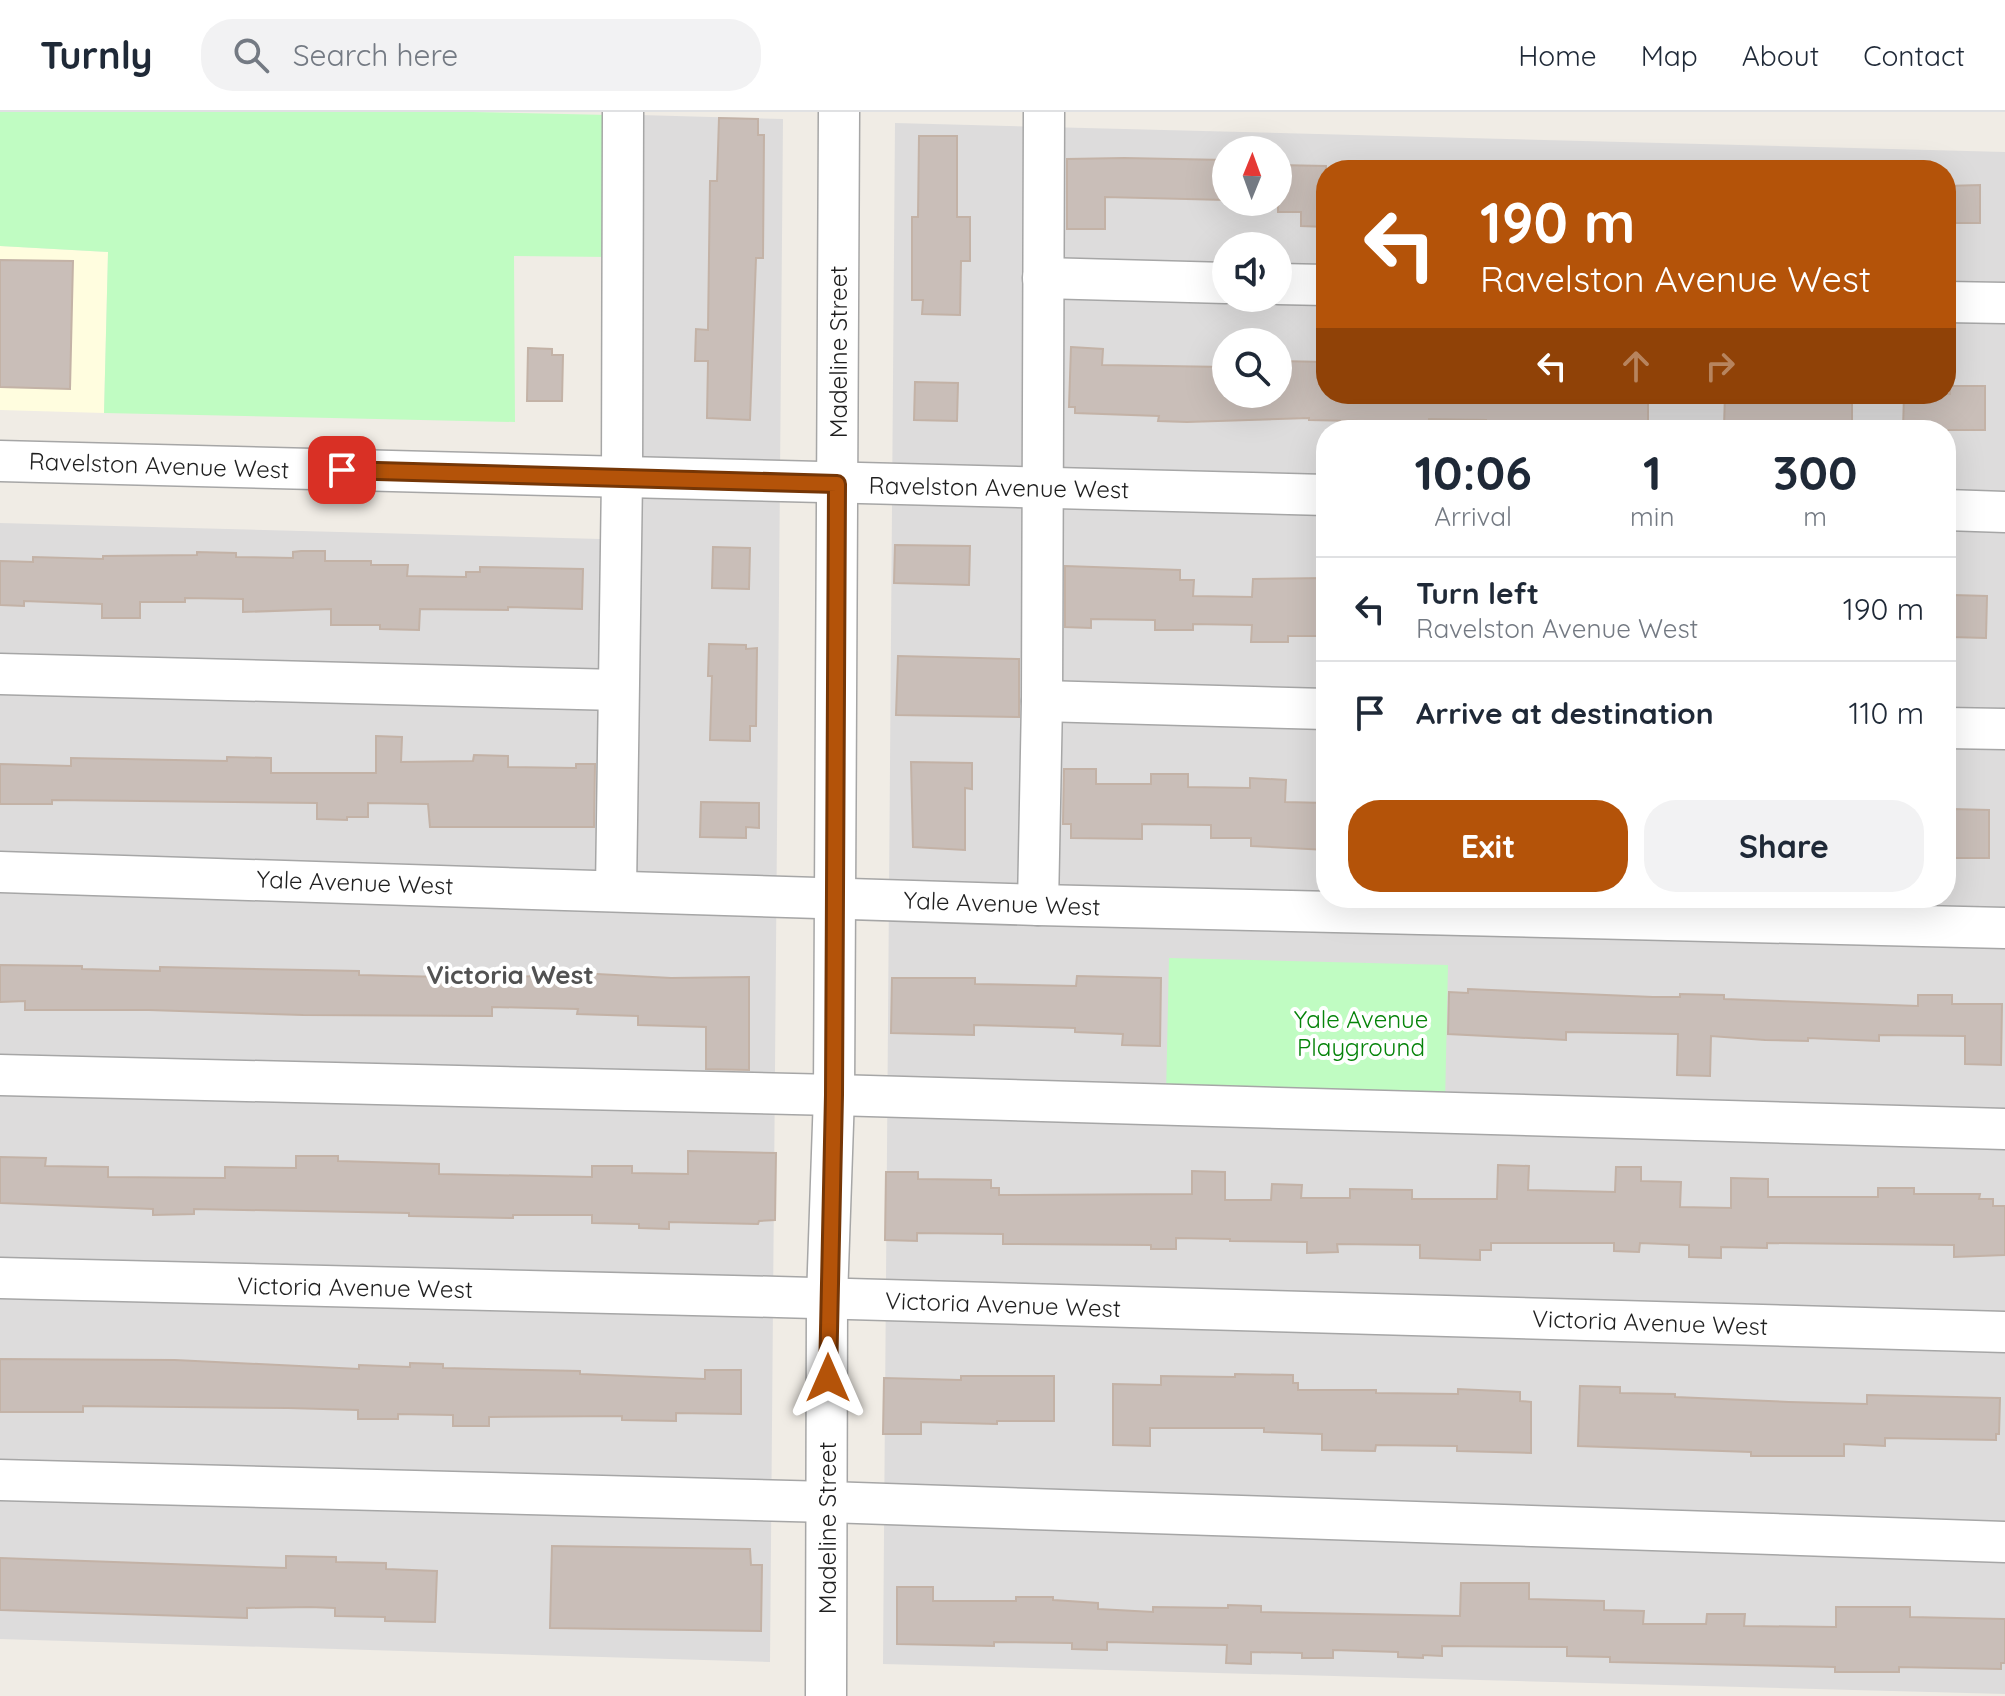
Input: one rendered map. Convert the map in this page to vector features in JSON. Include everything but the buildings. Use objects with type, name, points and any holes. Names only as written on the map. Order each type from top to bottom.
[{"type":"street","points":[[616,890],[623,112]]},
{"type":"street","name":"Madeline Street","points":[[826,1696],[827,1298],[834,1095],[839,112]]},
{"type":"street","points":[[1038,905],[1042,701],[1044,112]]},
{"type":"street","points":[[1043,278],[1212,283]]},
{"type":"street","points":[[1292,284],[1316,285]]},
{"type":"street","points":[[1956,302],[2005,303]]},
{"type":"street","name":"Ravelston Avenue West","points":[[0,461],[1316,495]]},
{"type":"street","points":[[1956,510],[2005,512]]},
{"type":"street","points":[[0,674],[618,690]]},
{"type":"street","points":[[1042,701],[1316,709]]},
{"type":"street","points":[[1956,728],[2005,729]]},
{"type":"street","name":"Yale Avenue West","points":[[0,872],[834,896],[1038,905],[2005,928]]},
{"type":"street","points":[[0,1075],[834,1095],[2005,1129]]},
{"type":"street","name":"Victoria Avenue West","points":[[0,1278],[2005,1332]]},
{"type":"street","points":[[0,1480],[828,1502],[2005,1542]]},
{"type":"shaded area","points":[[640,115],[783,119],[770,1662],[0,1639],[0,523],[637,540]]},
{"type":"shaded area","points":[[895,123],[2005,152],[2005,1694],[883,1664]]},
{"type":"shaded area","points":[[0,246],[108,252],[104,413],[0,410]]},
{"type":"green space","points":[[0,112],[609,115],[610,257],[514,256],[515,422],[104,413],[108,252],[0,246]]},
{"type":"green space","name":"Yale Avenue Playground","points":[[1169,958],[1448,965],[1445,1104],[1166,1096]]},
{"type":"district","name":"Victoria West","points":[[510,974]]},
{"type":"route","points":[[342,470],[837,484],[834,1095],[827,1298],[828,1378]]}]
